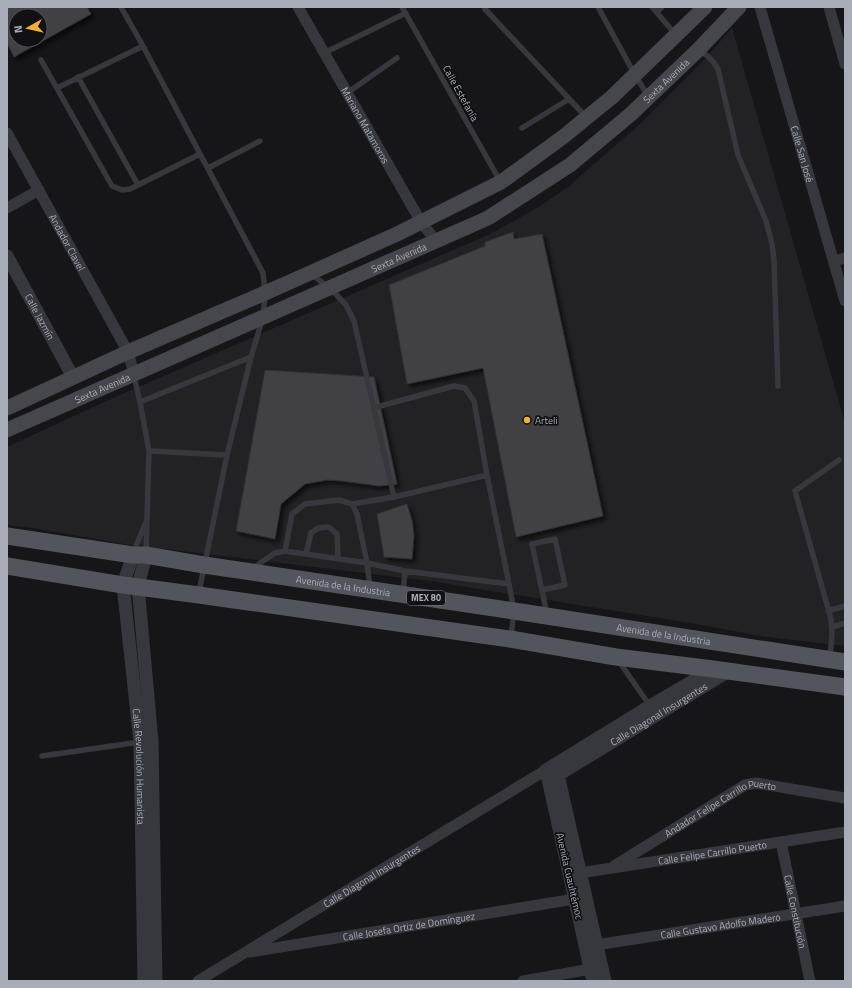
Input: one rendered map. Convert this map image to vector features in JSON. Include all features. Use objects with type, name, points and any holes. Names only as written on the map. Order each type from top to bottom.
[{"type":"main road","points":[[9,403],[73,377],[310,273],[396,234],[501,182],[563,137],[612,98],[705,7]]},
{"type":"main road","name":"Sexta Avenida","points":[[7,430],[488,218],[570,165],[631,114],[698,50],[739,7]]},
{"type":"main road","name":"Avenida de la Industria","points":[[7,536],[514,610],[838,661]]},
{"type":"main road","points":[[7,566],[131,586],[198,594],[510,639],[616,657],[845,687]]},
{"type":"street","name":"Mariano Matamoros","points":[[298,7],[421,222],[436,241]]},
{"type":"street","name":"Calle San José","points":[[760,7],[845,301]]},
{"type":"street","points":[[828,7],[845,64]]},
{"type":"street","name":"Andador Clavel","points":[[7,133],[128,352],[134,374]]},
{"type":"street","points":[[7,208],[38,190]]},
{"type":"street","name":"Calle Jazmín","points":[[7,256],[73,377]]},
{"type":"street","points":[[834,261],[845,258]]},
{"type":"street","name":"Calle Revolución Humanista","points":[[139,555],[131,586],[146,741],[156,981]]},
{"type":"street","name":"Calle Diagonal Insurgentes","points":[[552,773],[650,706],[721,670]]},
{"type":"street","name":"Calle Diagonal Insurgentes","points":[[198,981],[243,953],[552,773],[721,670]]},
{"type":"street","name":"Calle Revolución Humanista","points":[[144,981],[146,741]]},
{"type":"street","name":"Avenida Cuauhtémoc","points":[[552,773],[578,886],[596,945],[604,981]]},
{"type":"street","name":"Andador Felipe Carrillo Puerto","points":[[610,868],[745,785],[756,784],[843,798]]},
{"type":"street","name":"Calle Felipe Carrillo Puerto","points":[[578,886],[610,868],[845,832]]},
{"type":"street","name":"Calle Constitución","points":[[781,842],[810,981]]},
{"type":"street","name":"Avenida Cuauhtémoc","points":[[578,886],[592,975]]},
{"type":"street","name":"Calle Josefa Ortiz de Domínguez","points":[[243,953],[578,886]]},
{"type":"street","name":"Calle Gustavo Adolfo Madero","points":[[596,945],[845,906]]},
{"type":"street","points":[[523,981],[592,975]]},
{"type":"lane","points":[[121,7],[263,273],[265,293],[263,317],[251,357],[227,456],[198,594]]},
{"type":"lane","name":"Calle Estefanía","points":[[402,7],[501,182]]},
{"type":"lane","points":[[598,7],[635,75],[649,97]]},
{"type":"lane","points":[[652,7],[676,35]]},
{"type":"lane","points":[[657,12],[662,7]]},
{"type":"lane","points":[[485,9],[587,118]]},
{"type":"lane","points":[[324,53],[406,13]]},
{"type":"lane","points":[[57,88],[143,46]]},
{"type":"lane","points":[[698,50],[709,57],[718,68],[738,154],[766,221],[772,244],[774,260],[778,386]]},
{"type":"lane","points":[[347,93],[397,58]]},
{"type":"lane","points":[[41,60],[112,186],[122,190],[130,189],[200,154]]},
{"type":"lane","points":[[78,78],[138,185]]},
{"type":"lane","points":[[522,128],[569,99]]},
{"type":"lane","points":[[208,168],[260,141]]},
{"type":"lane","points":[[310,273],[330,288],[346,305],[354,321],[394,497]]},
{"type":"lane","points":[[140,402],[251,357]]},
{"type":"lane","points":[[134,374],[149,451],[148,518],[139,555]]},
{"type":"lane","points":[[373,408],[454,386],[465,388],[474,400],[487,475],[514,610],[510,639]]},
{"type":"lane","points":[[149,451],[227,456]]},
{"type":"lane","points":[[838,661],[828,611],[795,492],[840,460]]},
{"type":"lane","points":[[285,551],[292,514],[305,504],[339,500],[352,504],[394,497],[487,475]]},
{"type":"lane","points":[[352,504],[357,514],[367,563],[370,589]]},
{"type":"lane","points":[[139,555],[148,518]]},
{"type":"lane","points":[[306,554],[311,533],[318,528],[328,527],[337,534],[338,558]]},
{"type":"lane","points":[[542,590],[565,585],[555,540],[532,544],[542,590],[548,616]]},
{"type":"lane","points":[[248,571],[275,553],[285,551],[338,558],[405,571],[509,584]]},
{"type":"lane","points":[[402,594],[405,571]]},
{"type":"lane","points":[[828,611],[845,606]]},
{"type":"lane","points":[[832,627],[845,623]]},
{"type":"lane","points":[[616,657],[650,706]]},
{"type":"lane","points":[[42,756],[146,741]]},
{"type":"shaded area","points":[[732,28],[845,423],[845,646],[767,637],[430,581],[124,544],[33,528],[7,525],[7,447],[104,402],[490,234],[537,208],[568,187],[641,123],[703,61]]},
{"type":"building","points":[[7,7],[87,7],[91,14],[48,38],[48,8],[8,8],[8,45]]},
{"type":"building","points":[[10,48],[30,48],[14,57]]},
{"type":"building","points":[[513,232],[514,239],[542,234],[603,516],[516,537],[483,368],[407,384],[389,285],[485,246],[485,242]]},
{"type":"building","points":[[265,370],[374,377],[397,484],[379,486],[327,480],[305,484],[281,504],[275,539],[236,531]]},
{"type":"building","points":[[407,504],[412,520],[414,535],[412,559],[384,557],[377,514]]},
{"type":"place","name":"Arteli","points":[[527,420]]}]
